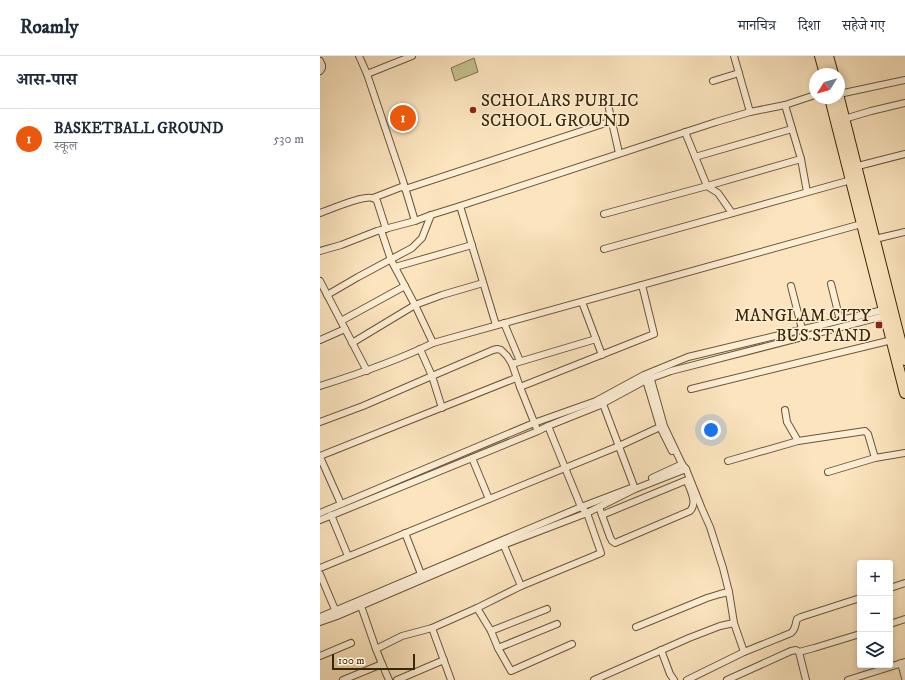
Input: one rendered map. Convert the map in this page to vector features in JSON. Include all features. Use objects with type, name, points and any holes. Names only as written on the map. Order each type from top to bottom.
[{"type":"main road","points":[[820,56],[823,68]]},
{"type":"main road","points":[[828,56],[831,68]]},
{"type":"main road","points":[[832,104],[852,167],[889,312],[905,360]]},
{"type":"main road","points":[[840,104],[852,167],[851,180],[866,223],[875,239],[889,312],[892,340],[905,393]]},
{"type":"street","points":[[359,56],[367,74],[415,221]]},
{"type":"street","points":[[367,74],[412,56]]},
{"type":"street","points":[[734,56],[750,112]]},
{"type":"street","points":[[320,61],[322,65],[320,71]]},
{"type":"street","points":[[713,81],[739,73]]},
{"type":"street","points":[[845,93],[905,80]]},
{"type":"street","points":[[320,251],[685,132],[750,112],[785,105],[809,97]]},
{"type":"street","points":[[844,119],[905,103]]},
{"type":"street","points":[[785,105],[801,159],[807,192]]},
{"type":"street","points":[[609,109],[619,153]]},
{"type":"street","points":[[320,213],[362,198],[373,198],[612,122]]},
{"type":"street","points":[[695,158],[792,129]]},
{"type":"street","points":[[685,132],[707,186],[718,193],[732,213]]},
{"type":"street","points":[[852,167],[905,154]]},
{"type":"street","points":[[604,214],[801,159]]},
{"type":"street","points":[[604,249],[851,180]]},
{"type":"street","points":[[373,198],[377,201],[391,260],[433,343]]},
{"type":"street","points":[[460,206],[496,325]]},
{"type":"street","points":[[327,295],[412,248],[422,238],[431,215]]},
{"type":"street","points":[[320,386],[367,371],[433,343],[866,223]]},
{"type":"street","points":[[875,239],[905,232]]},
{"type":"street","points":[[395,267],[472,245]]},
{"type":"street","points":[[320,281],[367,371]]},
{"type":"street","points":[[352,343],[415,305],[442,295],[483,283]]},
{"type":"street","points":[[831,284],[840,320]]},
{"type":"street","points":[[520,387],[654,334],[642,285]]},
{"type":"street","points":[[341,321],[405,286]]},
{"type":"street","points":[[791,286],[802,329]]},
{"type":"street","points":[[582,302],[602,355]]},
{"type":"street","points":[[320,513],[534,423],[596,401],[688,357],[840,320],[889,312]]},
{"type":"street","points":[[320,520],[603,404],[647,377],[889,312]]},
{"type":"street","points":[[504,323],[520,361]]},
{"type":"street","points":[[320,340],[345,329]]},
{"type":"street","points":[[512,364],[596,339]]},
{"type":"street","points":[[691,389],[892,340]]},
{"type":"street","points":[[420,349],[432,376],[442,408]]},
{"type":"street","points":[[320,422],[363,406],[497,349],[504,352],[512,364],[516,378],[538,431]]},
{"type":"street","points":[[647,377],[660,427],[710,526],[729,592],[734,623],[744,652]]},
{"type":"street","points":[[599,507],[610,537],[612,541],[616,543],[690,511],[693,508],[694,503],[687,480],[664,426],[647,377]]},
{"type":"street","points":[[341,504],[320,459],[516,378]]},
{"type":"street","points":[[603,404],[635,488]]},
{"type":"street","points":[[785,410],[788,422],[798,441]]},
{"type":"street","points":[[376,649],[402,636],[432,628],[521,586],[601,553],[587,513],[581,506],[548,426]]},
{"type":"street","points":[[320,568],[619,446],[660,427]]},
{"type":"street","points":[[728,461],[798,441],[865,431],[868,434],[875,458]]},
{"type":"street","points":[[828,472],[875,458],[905,453]]},
{"type":"street","points":[[472,458],[489,499]]},
{"type":"street","points":[[320,622],[336,613],[502,542],[581,506],[635,488],[682,468]]},
{"type":"street","points":[[602,515],[687,480]]},
{"type":"street","points":[[360,603],[421,574],[502,542],[587,513],[635,488]]},
{"type":"street","points":[[331,515],[348,556]]},
{"type":"street","points":[[404,534],[421,574]]},
{"type":"street","points":[[502,542],[521,586]]},
{"type":"street","points":[[320,574],[336,613]]},
{"type":"street","points":[[893,587],[905,583]]},
{"type":"street","points":[[636,627],[707,598],[729,592]]},
{"type":"street","points":[[687,680],[744,652],[790,634],[796,628],[798,619],[801,617],[857,599]]},
{"type":"street","points":[[360,603],[376,649],[389,680]]},
{"type":"street","points":[[477,608],[491,631],[498,648],[511,671],[572,644]]},
{"type":"street","points":[[491,631],[547,609]]},
{"type":"street","points":[[320,617],[336,613]]},
{"type":"street","points":[[893,623],[905,620]]},
{"type":"street","points":[[594,680],[715,628],[734,623]]},
{"type":"street","points":[[498,648],[557,624]]},
{"type":"street","points":[[432,628],[451,680]]},
{"type":"street","points":[[727,680],[791,651],[796,650],[799,652],[857,635]]},
{"type":"street","points":[[320,656],[351,642]]},
{"type":"street","points":[[661,650],[670,674],[674,680]]},
{"type":"street","points":[[799,652],[806,680]]},
{"type":"street","points":[[398,680],[444,660]]},
{"type":"street","points":[[848,680],[903,663],[905,678]]},
{"type":"street","points":[[343,680],[382,664]]},
{"type":"shaded area","points":[[474,58],[478,72],[455,81],[451,68]]},
{"type":"place","name":"SCHOLARS PUBLIC SCHOOL GROUND","points":[[473,110]]},
{"type":"place","name":"BASKETBALL GROUND","points":[[403,118]]},
{"type":"place","name":"MANGLAM CITY BUS STAND","points":[[879,325]]}]
